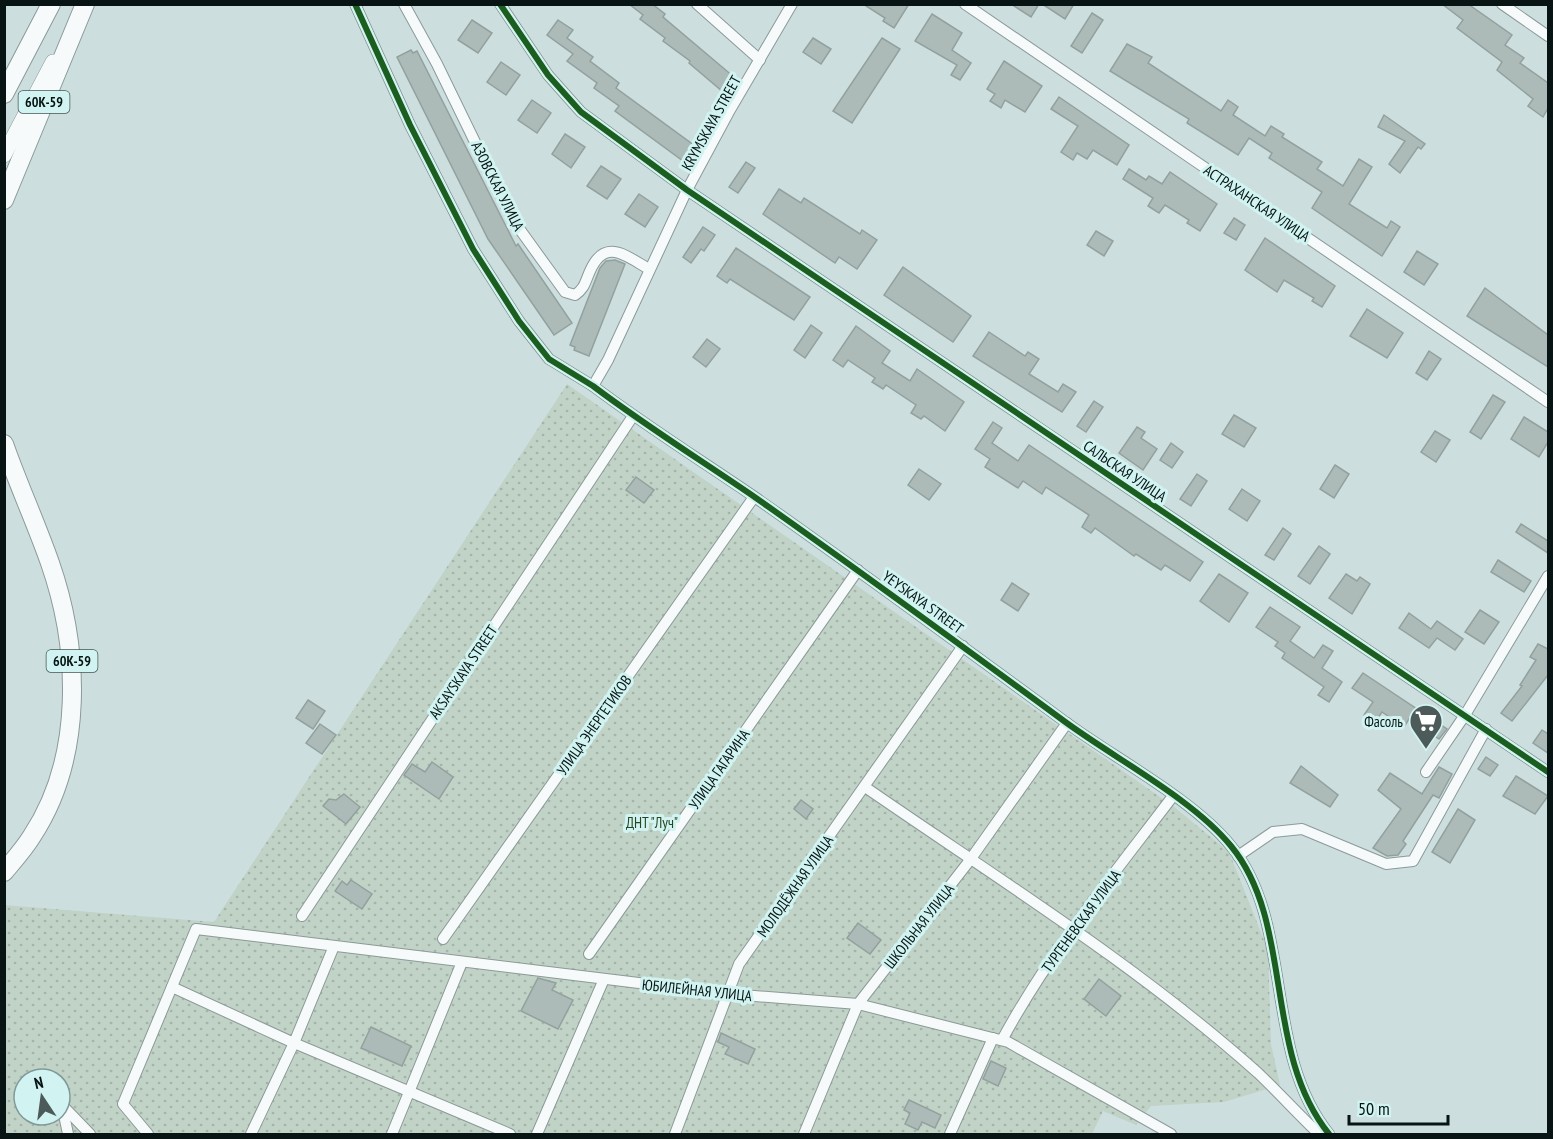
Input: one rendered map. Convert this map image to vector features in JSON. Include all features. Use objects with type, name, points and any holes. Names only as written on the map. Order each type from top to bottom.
[{"type":"main road","name":"60К-59","points":[[4,94],[51,4]]},
{"type":"main road","name":"60К-59","points":[[4,200],[84,4]]},
{"type":"main road","points":[[4,155],[84,4]]},
{"type":"main road","name":"60К-59","points":[[4,444],[24,502],[50,563],[61,599],[72,655],[73,711],[57,784],[33,835],[4,872]]},
{"type":"street","name":"YEYSKAYA STREET","points":[[355,4],[410,125],[473,249],[519,321],[549,359],[593,386],[633,416],[858,570],[1170,801],[1209,822],[1232,846],[1260,902],[1293,1066],[1329,1134]]},
{"type":"street","name":"АЗОВСКАЯ УЛИЦА","points":[[404,4],[437,64],[513,220],[565,292],[575,295],[584,289],[599,257],[611,250],[618,251],[649,269]]},
{"type":"street","name":"САЛЬСКАЯ УЛИЦА","points":[[500,4],[548,75],[581,112],[684,187],[1548,772]]},
{"type":"street","points":[[697,4],[760,60]]},
{"type":"street","name":"KRYMSKAYA STREET","points":[[593,386],[609,360],[684,187],[792,4]]},
{"type":"street","name":"АСТРАХАНСКАЯ УЛИЦА","points":[[965,4],[1548,402]]},
{"type":"street","points":[[1502,4],[1548,36]]},
{"type":"street","name":"AKSAYSKAYA STREET","points":[[302,916],[633,416]]},
{"type":"street","name":"УЛИЦА ЭНЕРГЕТИКОВ","points":[[443,939],[754,497]]},
{"type":"street","name":"УЛИЦА ГАГАРИНА","points":[[589,954],[858,570]]},
{"type":"street","points":[[1426,772],[1465,715],[1548,576]]},
{"type":"street","name":"МОЛОДЁЖНАЯ УЛИЦА","points":[[675,1134],[739,964],[963,646]]},
{"type":"street","name":"ШКОЛЬНАЯ УЛИЦА","points":[[804,1134],[858,1004],[970,860],[1067,723]]},
{"type":"street","points":[[1238,856],[1273,832],[1302,829],[1386,864],[1413,861],[1486,729]]},
{"type":"street","points":[[865,787],[1072,929],[1169,1000],[1258,1074],[1319,1134]]},
{"type":"street","name":"ТУРГЕНЕВСКАЯ УЛИЦА","points":[[950,1134],[997,1039],[1072,929],[1170,801]]},
{"type":"street","name":"ЮБИЛЕЙНАЯ УЛИЦА","points":[[172,987],[196,929],[729,994],[858,1004],[997,1039],[1171,1134]]},
{"type":"street","points":[[251,1134],[294,1043],[334,946]]},
{"type":"street","points":[[392,1134],[412,1092],[462,962]]},
{"type":"street","points":[[537,1134],[604,979]]},
{"type":"street","points":[[148,1134],[123,1104],[172,987],[294,1043],[510,1134]]},
{"type":"street","points":[[68,1134],[62,1105],[90,1134]]},
{"type":"green space","name":"ДНТ \"Луч\"","points":[[567,384],[1173,806],[1229,852],[1268,950],[1271,1044],[1280,1085],[1224,1102],[1151,1106],[1136,1125],[1103,1111],[1092,1134],[5,1134],[4,905],[214,922]]},
{"type":"building","points":[[629,4],[652,4],[665,14],[663,17],[734,77],[723,92],[689,63],[690,61],[663,41],[665,38],[640,19],[643,15]]},
{"type":"building","points":[[863,4],[909,4],[894,28],[883,21],[885,18]]},
{"type":"building","points":[[1011,4],[1039,4],[1031,17]]},
{"type":"building","points":[[1042,4],[1074,4],[1065,19]]},
{"type":"building","points":[[1442,4],[1468,4],[1512,35],[1505,45],[1524,58],[1520,63],[1548,83],[1548,108],[1543,117],[1528,106],[1533,99],[1497,70],[1502,62],[1457,28],[1463,20]]},
{"type":"building","points":[[1092,13],[1103,20],[1082,53],[1071,46]]},
{"type":"building","points":[[932,14],[962,33],[952,50],[971,63],[960,80],[951,75],[957,65],[915,41]]},
{"type":"building","points":[[472,20],[492,33],[478,53],[458,40]]},
{"type":"building","points":[[558,20],[573,30],[567,38],[593,57],[590,61],[619,83],[616,88],[695,146],[683,161],[615,111],[619,106],[594,88],[597,83],[567,61],[573,54],[547,35]]},
{"type":"building","points":[[813,38],[831,49],[821,64],[803,52]]},
{"type":"building","points":[[882,38],[900,49],[852,123],[833,111]]},
{"type":"building","points":[[1127,44],[1152,57],[1148,63],[1221,111],[1228,100],[1238,107],[1233,115],[1265,136],[1271,126],[1284,134],[1282,137],[1322,162],[1317,169],[1343,186],[1359,159],[1372,167],[1349,204],[1387,228],[1391,221],[1400,227],[1382,256],[1312,208],[1322,192],[1269,158],[1272,153],[1249,138],[1238,155],[1187,123],[1189,119],[1110,71]]},
{"type":"building","points":[[411,50],[413,53],[417,51],[516,246],[518,244],[572,323],[554,335],[488,239],[397,57]]},
{"type":"building","points":[[1004,61],[1042,86],[1025,112],[1005,100],[1001,108],[990,101],[995,94],[987,89]]},
{"type":"building","points":[[501,62],[520,75],[506,95],[487,82]]},
{"type":"building","points":[[1059,97],[1129,145],[1117,165],[1093,150],[1087,159],[1077,153],[1073,160],[1061,152],[1078,126],[1051,109]]},
{"type":"building","points":[[532,100],[551,113],[537,133],[518,120]]},
{"type":"building","points":[[1384,115],[1425,144],[1421,149],[1418,147],[1400,173],[1389,164],[1405,141],[1378,127]]},
{"type":"building","points":[[565,134],[585,147],[571,168],[552,154]]},
{"type":"building","points":[[746,162],[755,168],[738,193],[729,187]]},
{"type":"building","points":[[601,166],[621,179],[607,199],[587,186]]},
{"type":"building","points":[[1129,169],[1146,180],[1149,176],[1162,184],[1170,172],[1217,204],[1200,231],[1187,223],[1189,220],[1165,205],[1159,213],[1148,206],[1153,198],[1123,179]]},
{"type":"building","points":[[779,189],[801,203],[804,198],[860,234],[862,230],[877,240],[857,269],[839,257],[835,263],[763,214]]},
{"type":"building","points":[[639,194],[658,207],[645,227],[625,214]]},
{"type":"building","points":[[1234,218],[1245,225],[1236,240],[1224,233]]},
{"type":"building","points":[[703,227],[715,235],[704,251],[701,249],[691,263],[683,257]]},
{"type":"building","points":[[1096,231],[1113,241],[1104,256],[1087,245]]},
{"type":"building","points":[[1265,238],[1335,286],[1322,307],[1312,301],[1314,298],[1284,280],[1277,292],[1245,270]]},
{"type":"building","points":[[736,248],[810,297],[794,320],[730,279],[727,283],[717,276]]},
{"type":"building","points":[[1417,251],[1438,264],[1424,285],[1404,272]]},
{"type":"building","points":[[615,260],[625,264],[589,356],[574,350],[575,347],[570,345],[600,268],[606,261]]},
{"type":"building","points":[[903,267],[971,316],[953,342],[884,295]]},
{"type":"building","points":[[1485,288],[1548,335],[1548,367],[1467,316]]},
{"type":"building","points":[[1367,309],[1403,333],[1387,358],[1350,336]]},
{"type":"building","points":[[811,325],[822,333],[805,358],[794,350]]},
{"type":"building","points":[[856,326],[890,351],[882,363],[910,381],[917,369],[964,402],[945,431],[924,416],[921,419],[911,413],[916,405],[886,385],[883,389],[872,382],[875,378],[848,360],[843,367],[833,360]]},
{"type":"building","points":[[989,332],[1025,356],[1028,352],[1039,359],[1029,374],[1058,392],[1063,384],[1076,392],[1062,412],[973,356]]},
{"type":"building","points":[[707,339],[720,349],[706,367],[693,357]]},
{"type":"building","points":[[1429,351],[1441,359],[1427,380],[1416,373]]},
{"type":"building","points":[[1493,395],[1505,402],[1481,439],[1470,432]]},
{"type":"building","points":[[1094,401],[1103,407],[1086,432],[1077,426]]},
{"type":"building","points":[[1234,415],[1256,428],[1244,447],[1222,434]]},
{"type":"building","points":[[1524,417],[1548,432],[1548,442],[1539,457],[1511,439]]},
{"type":"building","points":[[993,422],[1002,428],[992,443],[1018,461],[1029,445],[1203,562],[1190,581],[1165,565],[1161,570],[1136,554],[1134,556],[1095,528],[1091,533],[1082,527],[1089,515],[1046,487],[1042,494],[1023,481],[1018,488],[985,467],[990,459],[975,449]]},
{"type":"building","points":[[1137,427],[1145,432],[1141,438],[1157,449],[1143,470],[1119,453]]},
{"type":"building","points":[[1435,431],[1450,440],[1436,462],[1421,452]]},
{"type":"building","points":[[1171,443],[1183,452],[1172,468],[1160,460]]},
{"type":"building","points":[[1335,465],[1349,474],[1334,498],[1320,489]]},
{"type":"building","points":[[919,469],[941,484],[929,500],[908,485]]},
{"type":"building","points":[[1197,474],[1207,481],[1191,506],[1180,499]]},
{"type":"building","points":[[636,477],[654,490],[644,503],[626,490]]},
{"type":"building","points":[[1242,489],[1260,501],[1247,521],[1229,509]]},
{"type":"building","points":[[1521,524],[1548,541],[1548,553],[1516,532]]},
{"type":"building","points":[[1283,528],[1291,534],[1274,560],[1265,555]]},
{"type":"building","points":[[1319,546],[1330,554],[1310,584],[1298,576]]},
{"type":"building","points":[[1498,560],[1531,581],[1524,592],[1491,572]]},
{"type":"building","points":[[1219,574],[1248,593],[1229,622],[1200,601]]},
{"type":"building","points":[[1346,574],[1357,581],[1360,577],[1370,584],[1352,614],[1329,598]]},
{"type":"building","points":[[1012,583],[1029,594],[1018,611],[1001,600]]},
{"type":"building","points":[[1270,607],[1300,627],[1290,641],[1314,658],[1323,645],[1333,651],[1322,668],[1342,682],[1329,702],[1318,695],[1324,687],[1282,658],[1285,653],[1275,646],[1278,642],[1256,627]]},
{"type":"building","points":[[1480,610],[1499,622],[1484,644],[1465,632]]},
{"type":"building","points":[[1409,613],[1431,629],[1437,621],[1463,639],[1455,650],[1437,638],[1429,648],[1399,628]]},
{"type":"building","points":[[1538,644],[1548,649],[1548,675],[1512,721],[1501,713],[1522,686],[1520,685],[1536,660],[1530,657]]},
{"type":"building","points":[[1363,673],[1447,729],[1439,739],[1409,719],[1404,727],[1382,712],[1375,722],[1364,715],[1373,702],[1352,688]]},
{"type":"building","points":[[308,700],[325,711],[313,729],[296,718]]},
{"type":"building","points":[[320,724],[336,735],[322,754],[306,743]]},
{"type":"building","points":[[1542,730],[1548,734],[1548,753],[1533,743]]},
{"type":"building","points":[[1486,757],[1498,765],[1490,776],[1478,769]]},
{"type":"building","points":[[432,762],[453,777],[439,799],[404,775],[412,764],[425,772]]},
{"type":"building","points":[[1301,766],[1338,795],[1330,807],[1290,783]]},
{"type":"building","points":[[1439,767],[1452,774],[1439,798],[1433,795],[1403,841],[1406,844],[1398,855],[1387,856],[1373,848],[1401,809],[1378,790],[1390,773],[1422,794]]},
{"type":"building","points":[[1516,776],[1548,796],[1535,814],[1503,796]]},
{"type":"building","points":[[344,794],[360,807],[346,824],[323,806],[329,799],[336,800]]},
{"type":"building","points":[[801,800],[813,809],[806,819],[794,809]]},
{"type":"building","points":[[1458,809],[1475,820],[1450,863],[1432,852]]},
{"type":"building","points":[[351,880],[372,894],[362,909],[335,891],[342,881],[347,885]]},
{"type":"building","points":[[858,923],[881,940],[870,954],[847,938]]},
{"type":"building","points":[[538,978],[556,983],[552,990],[573,1000],[558,1029],[521,1011]]},
{"type":"building","points":[[1099,979],[1121,996],[1106,1016],[1084,999]]},
{"type":"building","points":[[371,1027],[411,1046],[402,1066],[361,1048]]},
{"type":"building","points":[[721,1033],[755,1049],[748,1064],[725,1054],[729,1047],[718,1042]]},
{"type":"building","points":[[991,1061],[1006,1068],[998,1086],[983,1079]]},
{"type":"building","points":[[909,1100],[941,1115],[935,1128],[922,1122],[918,1130],[905,1124],[910,1113],[904,1110]]},
{"type":"cycle path","points":[[355,4],[410,125],[473,249],[519,321],[549,359],[593,386],[756,498],[1064,721],[1175,796],[1196,812],[1231,846],[1251,877],[1264,912],[1294,1065],[1308,1101],[1329,1134]]},
{"type":"cycle path","points":[[500,4],[548,75],[581,112],[687,190],[1548,772]]},
{"type":"place","name":"Фасоль","points":[[1426,750]]}]
